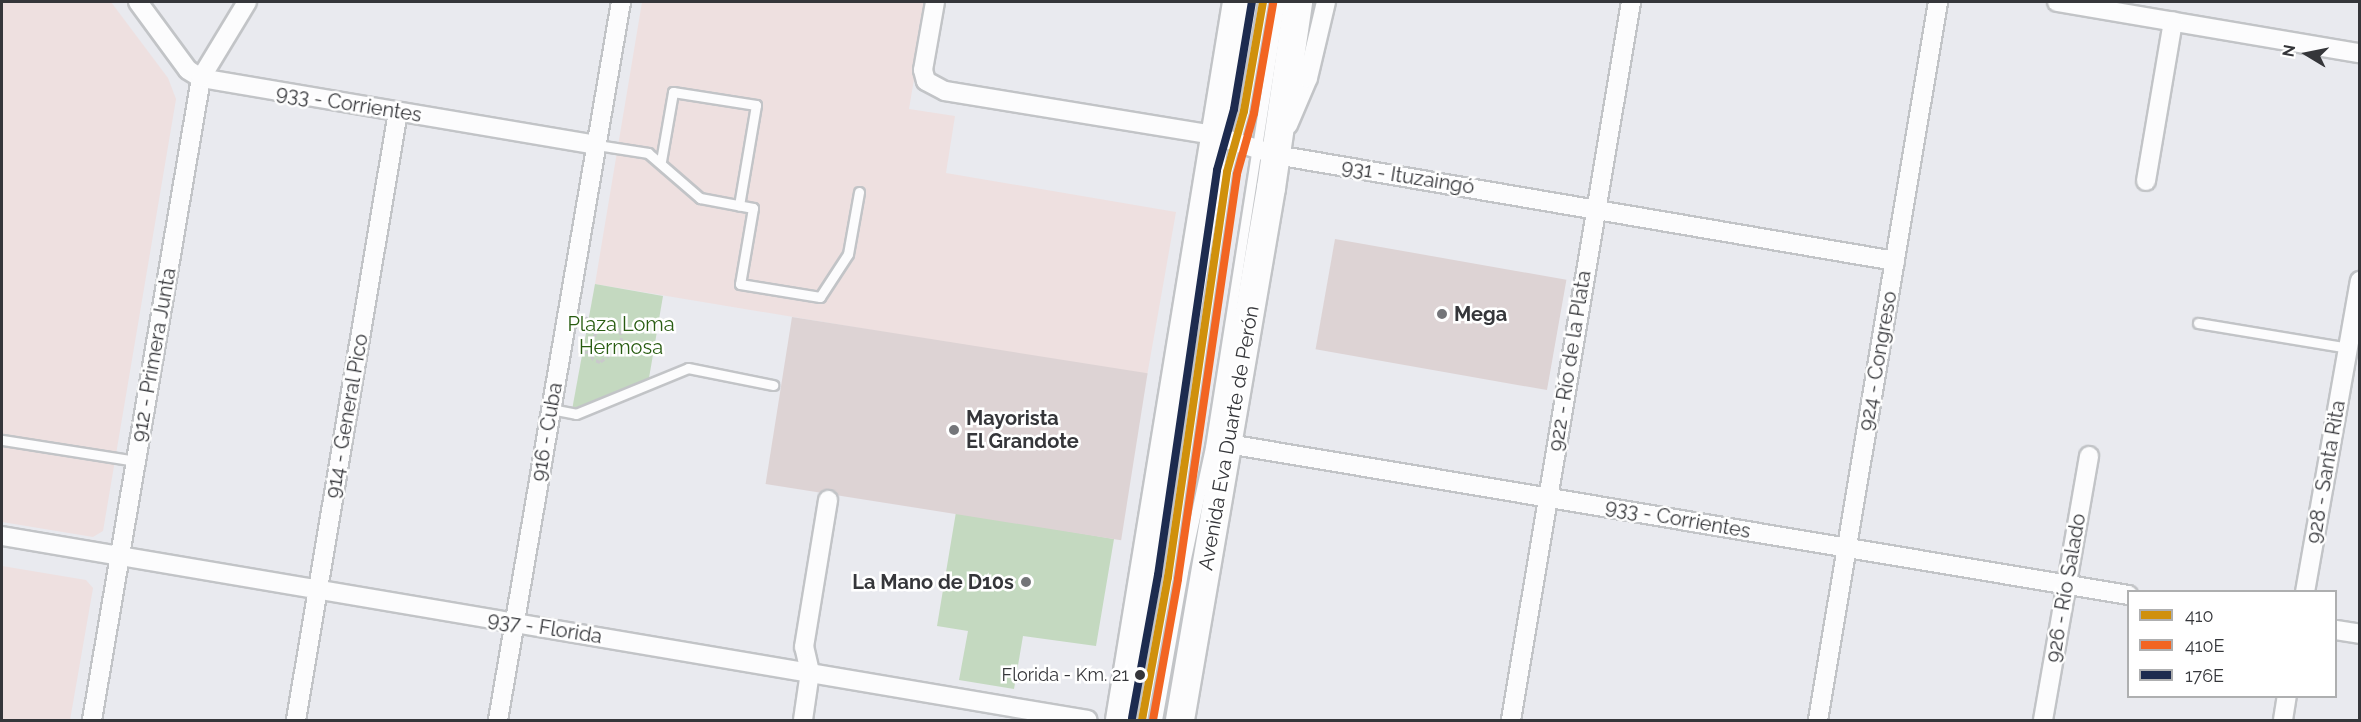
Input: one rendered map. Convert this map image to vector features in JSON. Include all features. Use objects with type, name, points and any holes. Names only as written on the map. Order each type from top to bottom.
[{"type":"main road","points":[[1120,720],[1242,42],[1237,2]]},
{"type":"main road","points":[[1225,138],[1237,2]]},
{"type":"main road","name":"Avenida Eva Duarte de Perón","points":[[1180,720],[1228,444],[1267,152],[1298,2]]},
{"type":"street","points":[[138,2],[194,74]]},
{"type":"street","name":"912 - Primera Junta","points":[[92,720],[136,461],[194,74],[248,2]]},
{"type":"street","name":"916 - Cuba","points":[[498,720],[621,2]]},
{"type":"street","name":"931 - Ituzaingó","points":[[935,2],[923,70],[926,81],[945,91],[1225,138],[1267,152],[1895,261]]},
{"type":"street","name":"Avenida Eva Duarte de Perón","points":[[1267,152],[1308,78],[1326,2]]},
{"type":"street","name":"922 - Río de la Plata","points":[[1512,720],[1594,208],[1631,2]]},
{"type":"street","name":"924 - Congreso","points":[[1818,720],[1938,2]]},
{"type":"street","points":[[2057,2],[2165,14],[2360,53]]},
{"type":"street","points":[[2146,181],[2165,14]]},
{"type":"street","name":"933 - Corrientes","points":[[194,74],[398,112],[597,145]]},
{"type":"street","name":"914 - General Pico","points":[[296,720],[398,112]]},
{"type":"street","name":"928 - Santa Rita","points":[[2305,590],[2354,348],[2360,280]]},
{"type":"street","name":"933 - Corrientes","points":[[1228,444],[1549,495],[1846,550],[2127,595]]},
{"type":"street","name":"926 - Río Salado","points":[[2043,720],[2089,456]]},
{"type":"street","points":[[803,720],[810,672],[804,647],[828,500]]},
{"type":"street","name":"937 - Florida","points":[[2,536],[1088,720]]},
{"type":"street","points":[[2337,630],[2360,634]]},
{"type":"street","points":[[2283,720],[2287,698]]},
{"type":"lane","points":[[1242,42],[1249,2]]},
{"type":"lane","points":[[1142,720],[1149,697],[1225,138],[1244,111],[1263,2]]},
{"type":"lane","points":[[1157,720],[1183,572],[1210,447],[1267,152],[1280,2]]},
{"type":"lane","points":[[661,161],[673,92],[756,105],[739,206]]},
{"type":"lane","points":[[597,145],[648,153],[661,161],[700,198],[753,208],[740,284],[820,297],[848,254],[859,192]]},
{"type":"lane","points":[[2198,323],[2354,348]]},
{"type":"lane","points":[[551,409],[576,414],[688,368],[773,386]]},
{"type":"lane","points":[[2,440],[136,461]]},
{"type":"path","points":[[609,322],[620,330],[620,352],[610,354],[604,362],[593,359],[591,343],[600,324],[609,322]]},
{"type":"shaded area","points":[[2,2],[111,2],[168,78],[176,99],[103,531],[93,537],[2,522]]},
{"type":"shaded area","points":[[642,2],[927,2],[909,109],[955,116],[946,173],[1176,212],[1147,376],[595,284]]},
{"type":"shaded area","points":[[2,566],[86,580],[93,588],[70,720],[2,720]]},
{"type":"green space","name":"Plaza Loma Hermosa","points":[[595,284],[663,296],[649,378],[572,410]]},
{"type":"green space","name":"La Mano de D10s","points":[[956,512],[1114,539],[1096,646],[1023,636],[1014,689],[959,680],[968,631],[937,626]]},
{"type":"building","name":"Mega","points":[[1335,239],[1566,280],[1547,390],[1316,349]]},
{"type":"building","name":"Mayorista El Grandote","points":[[792,317],[1148,373],[1121,540],[766,484]]},
{"type":"transit line","name":"176E","points":[[1132,718],[1158,575],[1217,170],[1234,109],[1252,2]]},
{"type":"transit line","name":"410","points":[[1142,720],[1168,577],[1227,172],[1244,111],[1263,2]]},
{"type":"transit line","name":"410E","points":[[1153,720],[1178,579],[1237,174],[1254,113],[1273,4]]},
{"type":"place","name":"Mega","points":[[1442,314]]},
{"type":"place","name":"Mayorista El Grandote","points":[[954,430]]},
{"type":"place","name":"La Mano de D10s","points":[[1026,582]]},
{"type":"place","name":"Florida - Km. 21","points":[[1140,675]]}]
